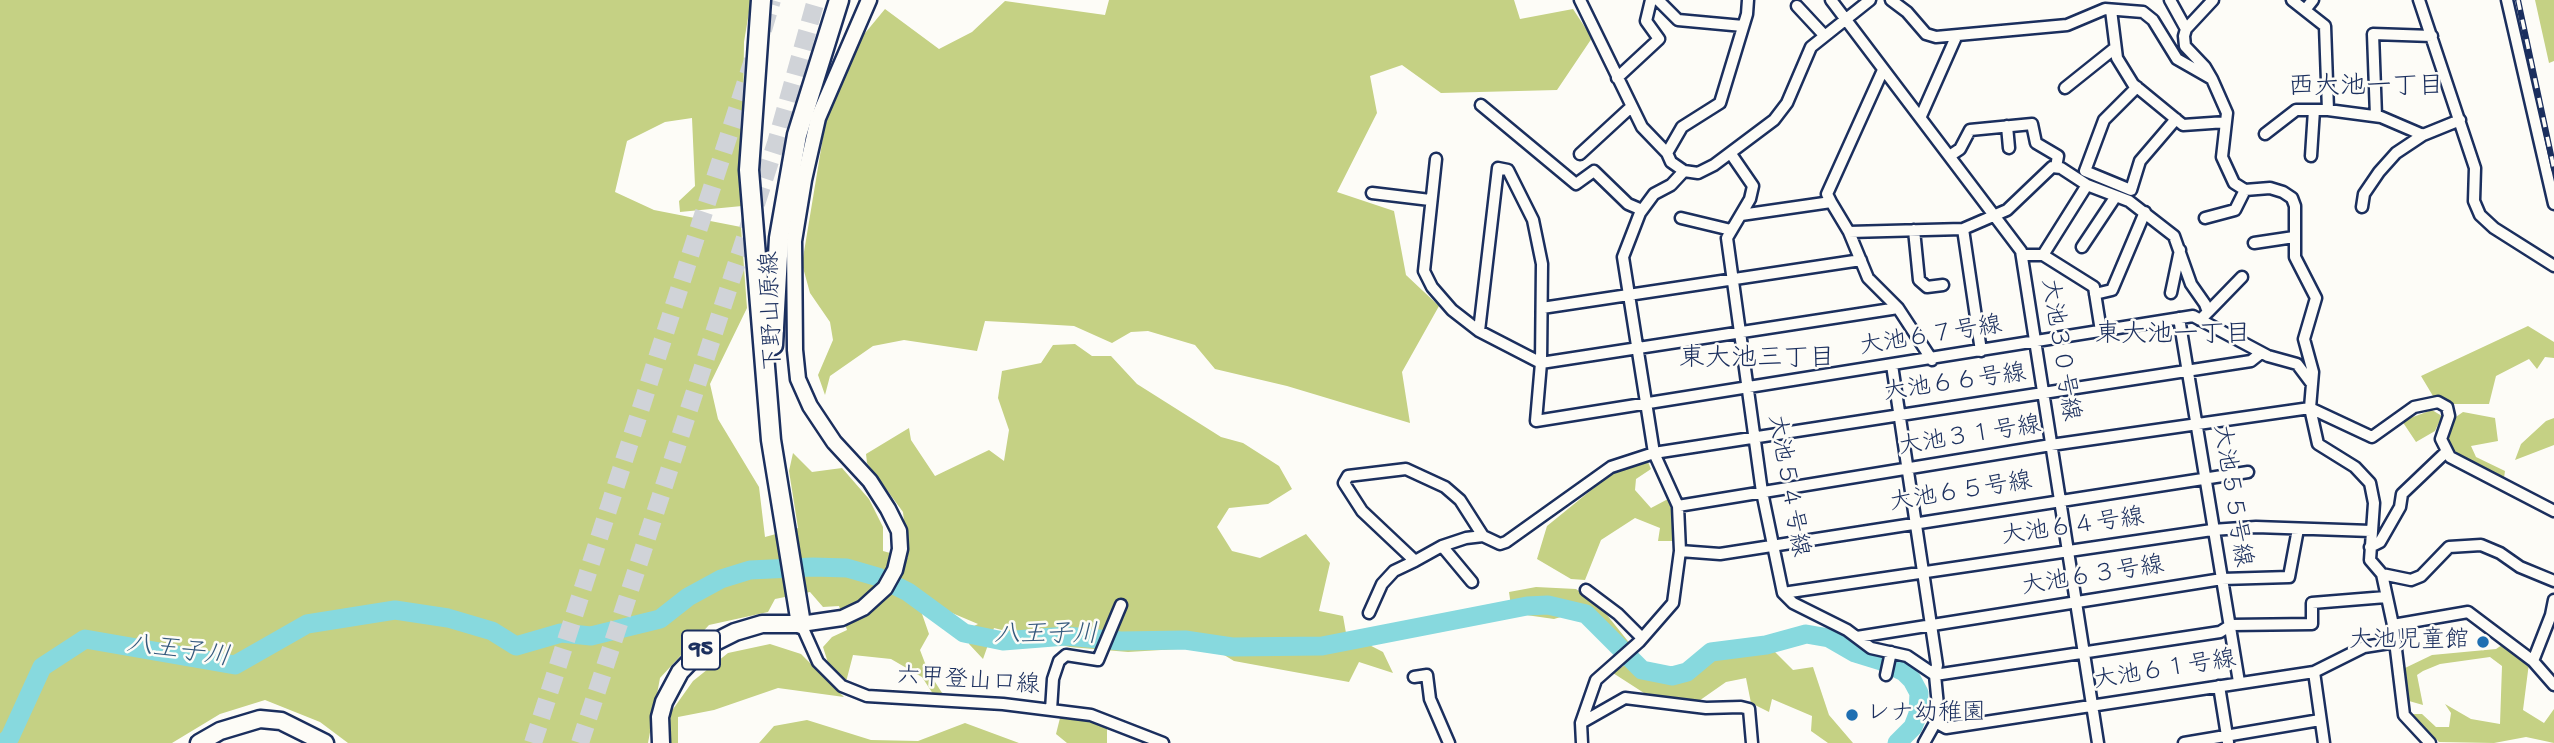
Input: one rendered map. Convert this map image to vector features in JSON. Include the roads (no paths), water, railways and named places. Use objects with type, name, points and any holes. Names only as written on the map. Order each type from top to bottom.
[{"type":"highway","points":[[761,0],[749,170],[771,440],[787,530],[794,596],[801,624]]},
{"type":"highway","points":[[771,440],[774,302],[780,227],[797,135],[839,0]]},
{"type":"main road","name":"95","points":[[661,743],[660,717],[664,702],[680,672],[703,648],[735,632],[762,624],[801,624]]},
{"type":"main road","points":[[199,743],[220,731],[260,719],[281,720],[325,743]]},
{"type":"street","name":"下野山原線","points":[[801,624],[842,618],[863,608],[885,588],[895,570],[900,549],[899,531],[888,509],[870,481],[834,442],[810,406],[798,379],[795,350],[794,241],[807,168],[818,118],[869,0]]},
{"type":"street","points":[[1580,0],[1642,127],[1667,153],[1671,162],[1684,171],[1698,173],[1731,154],[1774,120],[1787,103],[1811,47],[1870,0]]},
{"type":"street","points":[[1618,78],[1659,39],[1646,21],[1651,0]]},
{"type":"street","points":[[1658,0],[1678,20],[1744,26]]},
{"type":"street","points":[[1667,153],[1682,127],[1720,103],[1744,26],[1748,0]]},
{"type":"street","name":"大池３０号線","points":[[1831,0],[1951,155],[2022,256],[2098,743]]},
{"type":"street","points":[[1891,0],[1907,12],[1926,34],[1956,37],[2067,25],[2111,9],[2143,12],[2153,20],[2177,59],[2212,79]]},
{"type":"street","points":[[2170,0],[2186,29],[2185,46],[2212,79],[2227,113],[2222,157],[2234,183],[2245,190],[2270,188],[2292,198],[2297,216],[2295,257],[2316,298],[2304,339],[2313,372],[2310,408],[2318,444],[2355,467],[2370,483],[2374,503],[2371,563],[2382,574],[2411,580],[2421,576],[2449,547],[2482,545],[2520,567],[2554,581]]},
{"type":"street","points":[[2186,29],[2213,0]]},
{"type":"street","points":[[2292,0],[2325,26],[2328,110]]},
{"type":"street","points":[[2305,10],[2313,0]]},
{"type":"street","points":[[2419,0],[2475,168],[2474,201],[2480,215],[2554,266]]},
{"type":"street","points":[[2507,0],[2554,204]]},
{"type":"street","points":[[1797,6],[1824,35]]},
{"type":"street","points":[[2111,9],[2117,58],[2137,87],[2183,125],[2225,122]]},
{"type":"street","points":[[2376,116],[2373,33],[2432,36]]},
{"type":"street","points":[[1921,116],[1956,37]]},
{"type":"street","points":[[2065,88],[2115,48]]},
{"type":"street","points":[[1883,70],[1827,194],[1849,232],[1868,278],[1898,308],[1932,360]]},
{"type":"street","points":[[2137,87],[2104,120],[2085,171],[2130,190],[2140,160],[2176,120]]},
{"type":"street","points":[[1481,105],[1576,184],[1594,171],[1628,204],[1642,210]]},
{"type":"street","points":[[1580,154],[1631,107]]},
{"type":"street","points":[[2265,134],[2296,110],[2328,110],[2376,116],[2423,135]]},
{"type":"street","points":[[2311,156],[2314,110]]},
{"type":"street","points":[[2362,207],[2364,194],[2396,153],[2423,135],[2460,120]]},
{"type":"street","points":[[1951,155],[1960,149],[1970,130],[2032,124],[2036,144],[2058,156],[2056,167]]},
{"type":"street","points":[[2007,126],[2009,148]]},
{"type":"street","points":[[1681,218],[1731,230],[1741,215],[1753,186],[1731,154]]},
{"type":"street","points":[[1436,159],[1424,271],[1432,287],[1452,310],[1479,331],[1541,363],[1636,351],[1898,308]]},
{"type":"street","points":[[1849,232],[1964,229],[2007,209],[2052,166],[2144,212],[2174,236],[2204,316],[2242,277]]},
{"type":"street","points":[[1479,331],[1498,168],[1508,170],[1532,220],[1542,264],[1541,363]]},
{"type":"street","points":[[1583,743],[1581,723],[1596,680],[1642,638],[1673,603],[1680,551],[1678,506],[1654,453],[1623,257],[1642,210],[1654,194],[1671,185],[1684,171]]},
{"type":"street","points":[[2043,254],[2087,185]]},
{"type":"street","points":[[2205,218],[2235,209],[2245,190]]},
{"type":"street","points":[[1372,193],[1430,200]]},
{"type":"street","points":[[2082,247],[2116,196]]},
{"type":"street","points":[[1741,215],[1831,202]]},
{"type":"street","points":[[2095,294],[2112,290],[2144,212]]},
{"type":"street","points":[[1964,229],[1981,351]]},
{"type":"street","name":"大池５４号線","points":[[1731,230],[1727,238],[1731,280],[1756,436],[1762,492],[1783,593],[1793,603],[1857,637],[1871,648],[1907,656],[1935,676]]},
{"type":"street","points":[[1914,230],[1919,280],[1927,287],[1944,285]]},
{"type":"street","points":[[2254,243],[2294,237]]},
{"type":"street","points":[[2171,293],[2180,249]]},
{"type":"street","points":[[2022,256],[2043,254],[2094,287],[2101,331]]},
{"type":"street","points":[[1542,308],[1861,260]]},
{"type":"street","name":"大池６７号線","points":[[1541,363],[1536,421],[2204,316],[2260,352],[2297,365],[2312,384]]},
{"type":"street","name":"大池５５号線","points":[[2179,318],[2239,682]]},
{"type":"street","name":"大池６６号線","points":[[1483,536],[1500,544],[1506,542],[1611,467],[1654,453],[2251,361],[2260,352]]},
{"type":"street","points":[[1892,365],[1937,665],[1935,676],[1939,716],[1924,743]]},
{"type":"street","points":[[2310,408],[2372,437],[2414,407],[2438,402],[2447,407],[2449,416],[2441,439],[2446,452],[2460,464],[2486,473],[2554,511]]},
{"type":"street","name":"大池３１号線","points":[[1678,506],[2051,445],[2310,408]]},
{"type":"street","points":[[2370,547],[2380,542],[2400,507],[2402,494],[2446,452]]},
{"type":"street","points":[[1369,613],[1382,584],[1394,571],[1415,561],[1441,546],[1483,536],[1460,500],[1445,487],[1406,469],[1368,471],[1346,479],[1344,482],[1362,511],[1415,561]]},
{"type":"street","name":"大池６５号線","points":[[1680,551],[1720,554],[1915,522],[2206,481],[2248,472]]},
{"type":"street","name":"大池６４号線","points":[[1783,593],[2213,530],[2256,527],[2371,531]]},
{"type":"street","name":"大池６３号線","points":[[1857,637],[2222,579],[2289,577],[2298,530]]},
{"type":"street","points":[[1441,546],[1472,582]]},
{"type":"street","points":[[2382,574],[2396,642],[2404,715],[2430,743]]},
{"type":"street","points":[[1586,590],[1618,614],[1642,638]]},
{"type":"street","points":[[1935,676],[2220,632],[2231,625],[2312,624],[2312,603],[2386,597]]},
{"type":"street","points":[[2533,661],[2552,615],[2554,600]]},
{"type":"street","points":[[1051,710],[1053,679],[1059,661],[1066,655],[1098,660],[1121,605]]},
{"type":"street","points":[[2393,625],[2468,612],[2533,661],[2554,685]]},
{"type":"street","name":"六甲登山口線","points":[[801,624],[818,662],[842,686],[867,696],[1003,704],[1091,715],[1163,743]]},
{"type":"street","name":"大池６１号線","points":[[1937,723],[1947,728],[2314,672],[2364,647],[2396,642]]},
{"type":"street","points":[[1886,675],[1891,654]]},
{"type":"street","points":[[2314,672],[2325,743]]},
{"type":"street","points":[[1414,677],[1427,675],[1430,699],[1449,743]]},
{"type":"street","points":[[2219,686],[2228,740]]},
{"type":"street","points":[[1581,723],[1625,698],[1706,708],[1749,709],[1752,743]]},
{"type":"street","points":[[2184,743],[2228,740],[2320,720]]},
{"type":"waterway","name":"八王子川","points":[[4,743],[10,737],[42,667],[85,639],[235,665],[307,624],[395,610],[448,618],[492,631],[516,646],[561,633],[591,636],[660,619],[688,597],[721,579],[750,570],[813,567],[847,568],[878,577],[908,592],[964,633],[1003,641],[1066,636],[1121,641],[1185,640],[1232,647],[1322,646],[1527,606],[1548,605],[1586,614],[1642,670],[1672,676],[1687,672],[1711,652],[1766,645],[1806,634],[1829,638],[1855,653],[1904,672],[1912,680],[1919,693],[1918,714],[1913,727],[1897,743]]},
{"type":"tunnel","points":[[763,30],[772,0]]},
{"type":"tunnel","points":[[580,743],[776,143],[816,0]]},
{"type":"tunnel","points":[[533,743],[753,60]]},
{"type":"railway","points":[[2518,0],[2554,169]]},
{"type":"place","name":"大池児童館","points":[[2483,642]]},
{"type":"place","name":"レナ幼稚園","points":[[1852,715]]},
{"type":"district","name":"西大池一丁目","points":[[2366,89]]},
{"type":"district","name":"東大池一丁目","points":[[2173,337]]},
{"type":"district","name":"東大池三丁目","points":[[1757,361]]}]
